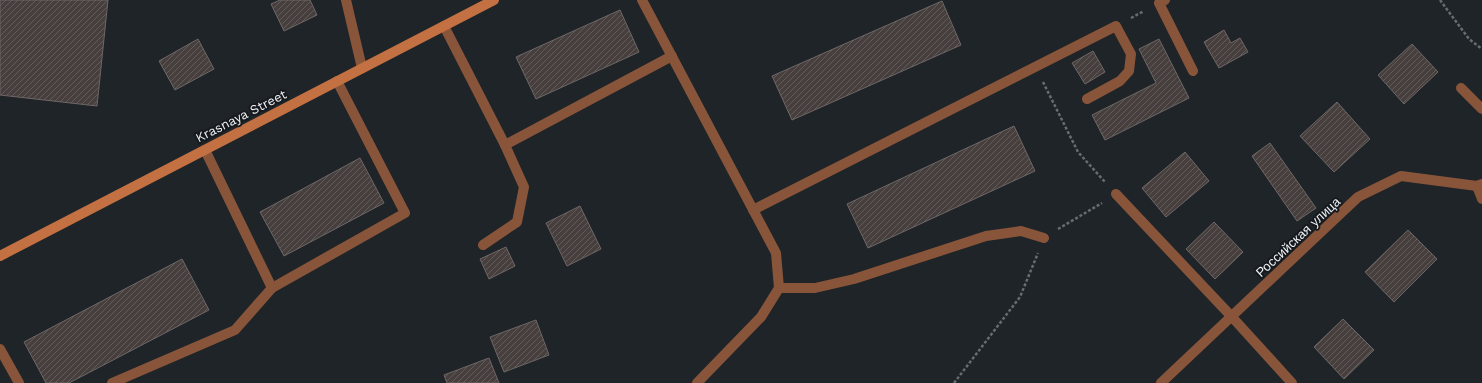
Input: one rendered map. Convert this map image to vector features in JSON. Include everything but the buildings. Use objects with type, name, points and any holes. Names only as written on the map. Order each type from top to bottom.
[{"type":"main road","name":"Krasnaya Street","points":[[0,256],[494,0]]},
{"type":"street","points":[[346,0],[362,68]]},
{"type":"street","points":[[642,0],[776,253],[779,288],[761,317],[697,383]]},
{"type":"street","points":[[1162,2],[1193,71]]},
{"type":"street","points":[[444,26],[505,145],[524,187],[517,222],[483,245]]},
{"type":"street","points":[[753,210],[1116,26],[1131,54],[1129,71],[1120,81],[1086,99]]},
{"type":"street","points":[[505,145],[672,56]]},
{"type":"street","points":[[112,383],[235,330],[272,288],[404,213],[337,81]]},
{"type":"street","points":[[1461,88],[1482,109]]},
{"type":"street","points":[[205,150],[272,288]]},
{"type":"street","name":"Российская улица","points":[[1161,383],[1358,197],[1401,176],[1479,185]]},
{"type":"street","points":[[1479,185],[1482,199]]},
{"type":"street","points":[[1116,194],[1292,383]]},
{"type":"street","points":[[779,288],[815,288],[854,279],[986,236],[1021,231],[1044,238]]},
{"type":"street","points":[[0,349],[19,383]]},
{"type":"path","points":[[1440,0],[1469,39],[1482,48]]},
{"type":"path","points":[[1116,26],[1162,2]]}]
